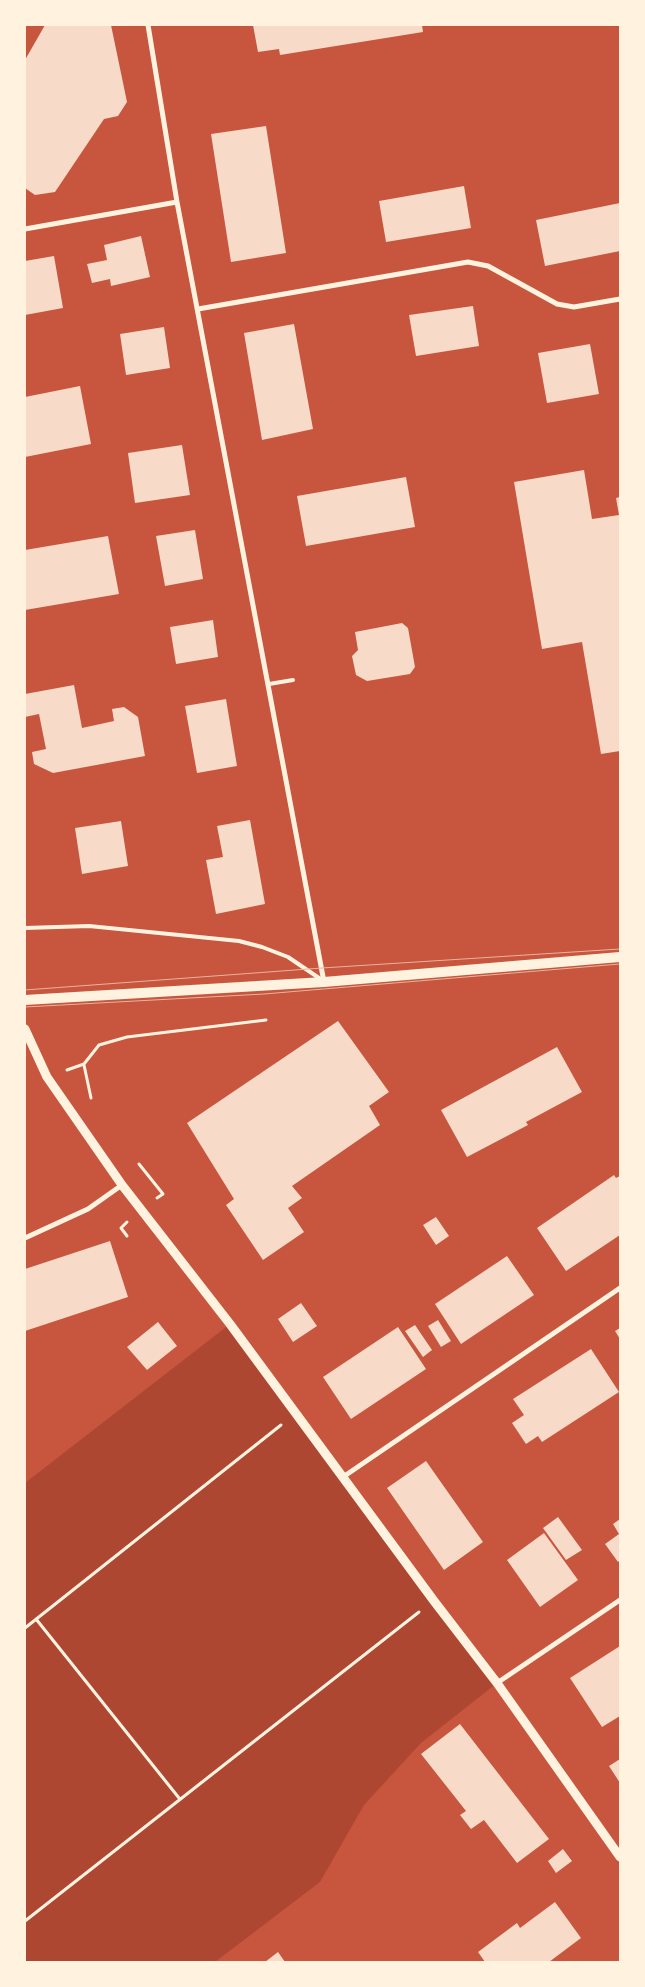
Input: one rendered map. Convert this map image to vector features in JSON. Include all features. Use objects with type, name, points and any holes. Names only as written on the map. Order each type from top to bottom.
[{"type":"main road","points":[[25,1000],[324,982],[620,956]]},
{"type":"street","points":[[148,25],[177,202],[324,982]]},
{"type":"street","points":[[25,229],[177,202]]},
{"type":"street","points":[[198,310],[468,262],[488,266],[557,304],[574,307],[620,299]]},
{"type":"street","points":[[25,1029],[47,1077],[122,1185],[230,1324],[342,1478],[496,1683],[620,1857]]},
{"type":"street","points":[[25,1238],[88,1209],[122,1185]]},
{"type":"street","points":[[342,1478],[620,1288]]},
{"type":"street","points":[[496,1683],[620,1600]]},
{"type":"lane","points":[[269,684],[293,680]]},
{"type":"lane","points":[[25,928],[88,926],[239,941],[288,957],[324,982]]},
{"type":"path","points":[[47,1077],[84,1064],[99,1045],[127,1037],[266,1020]]},
{"type":"path","points":[[84,1064],[91,1098]]},
{"type":"path","points":[[25,1628],[296,1415]]},
{"type":"path","points":[[25,1921],[434,1601]]},
{"type":"path","points":[[36,1619],[180,1798]]},
{"type":"shaded area","points":[[230,1324],[497,1683],[421,1743],[364,1805],[320,1882],[215,1962],[25,1962],[25,1483]]},
{"type":"building","points":[[45,25],[111,25],[127,102],[118,116],[104,119],[55,192],[35,195],[25,188],[25,60]]},
{"type":"building","points":[[253,25],[422,25],[423,32],[280,55],[279,49],[258,52]]},
{"type":"building","points":[[266,126],[286,253],[231,262],[211,134]]},
{"type":"building","points":[[464,186],[471,228],[386,242],[379,201]]},
{"type":"building","points":[[620,203],[620,251],[545,266],[536,220]]},
{"type":"building","points":[[141,236],[150,277],[111,286],[110,279],[92,283],[87,264],[107,260],[104,245]]},
{"type":"building","points":[[54,256],[63,308],[25,315],[25,261]]},
{"type":"building","points":[[473,306],[479,346],[416,356],[409,315]]},
{"type":"building","points":[[294,324],[313,429],[262,440],[244,333]]},
{"type":"building","points":[[164,327],[170,368],[126,375],[120,334]]},
{"type":"building","points":[[590,344],[599,394],[547,403],[538,353]]},
{"type":"building","points":[[80,386],[91,444],[25,457],[25,397]]},
{"type":"building","points":[[182,445],[190,495],[135,503],[128,453]]},
{"type":"building","points":[[584,470],[592,519],[619,515],[616,498],[620,497],[620,751],[601,754],[582,642],[542,649],[514,482]]},
{"type":"building","points":[[406,477],[415,527],[306,546],[297,496]]},
{"type":"building","points":[[195,530],[203,579],[165,586],[156,536]]},
{"type":"building","points":[[108,536],[119,594],[25,610],[25,550]]},
{"type":"building","points":[[213,620],[218,657],[176,664],[170,627]]},
{"type":"building","points":[[402,623],[408,628],[415,667],[410,674],[367,681],[356,675],[352,656],[358,650],[355,632]]},
{"type":"building","points":[[74,685],[82,728],[114,721],[112,709],[124,707],[138,717],[145,756],[53,773],[34,764],[32,752],[46,749],[39,714],[25,717],[25,694]]},
{"type":"building","points":[[226,699],[237,766],[197,773],[185,706]]},
{"type":"building","points":[[250,820],[265,904],[216,914],[206,860],[223,857],[217,826]]},
{"type":"building","points":[[121,821],[128,866],[82,874],[75,828]]},
{"type":"building","points":[[338,1021],[389,1092],[369,1106],[380,1125],[292,1186],[302,1198],[288,1208],[304,1232],[263,1260],[226,1205],[234,1199],[187,1123]]},
{"type":"building","points":[[557,1047],[582,1092],[526,1122],[528,1125],[467,1157],[441,1110]]},
{"type":"building","points":[[614,1175],[616,1178],[620,1176],[620,1235],[566,1271],[537,1228]]},
{"type":"building","points":[[436,1217],[449,1236],[436,1245],[423,1225]]},
{"type":"building","points":[[110,1241],[128,1297],[25,1331],[25,1269]]},
{"type":"building","points":[[507,1256],[534,1295],[461,1344],[435,1304]]},
{"type":"building","points":[[301,1303],[317,1326],[293,1342],[278,1319]]},
{"type":"building","points":[[438,1320],[451,1341],[441,1347],[428,1326]]},
{"type":"building","points":[[158,1322],[177,1346],[147,1370],[127,1347]]},
{"type":"building","points":[[415,1325],[432,1350],[423,1357],[405,1331]]},
{"type":"building","points":[[398,1327],[426,1369],[351,1419],[323,1377]]},
{"type":"building","points":[[620,1328],[620,1339],[615,1331]]},
{"type":"building","points":[[591,1349],[619,1392],[542,1442],[538,1436],[526,1444],[512,1423],[524,1415],[513,1399]]},
{"type":"building","points":[[426,1461],[483,1542],[444,1570],[387,1488]]},
{"type":"building","points":[[558,1517],[582,1550],[566,1560],[543,1528]]},
{"type":"building","points":[[620,1519],[620,1560],[618,1562],[605,1544],[619,1534],[613,1524]]},
{"type":"building","points":[[544,1533],[578,1580],[540,1607],[507,1560]]},
{"type":"building","points":[[620,1646],[620,1716],[602,1727],[570,1678]]},
{"type":"building","points":[[460,1724],[549,1839],[517,1863],[484,1820],[471,1829],[460,1815],[466,1811],[421,1754]]},
{"type":"building","points":[[620,1759],[620,1783],[609,1766]]},
{"type":"building","points":[[563,1849],[572,1861],[556,1873],[548,1861]]},
{"type":"building","points":[[555,1902],[581,1938],[549,1962],[485,1962],[478,1952],[517,1923],[520,1928]]},
{"type":"building","points":[[278,1952],[285,1962],[265,1962]]},
{"type":"tram line","points":[[25,990],[322,968],[620,949]]},
{"type":"tram line","points":[[25,1007],[264,994],[620,964]]}]
